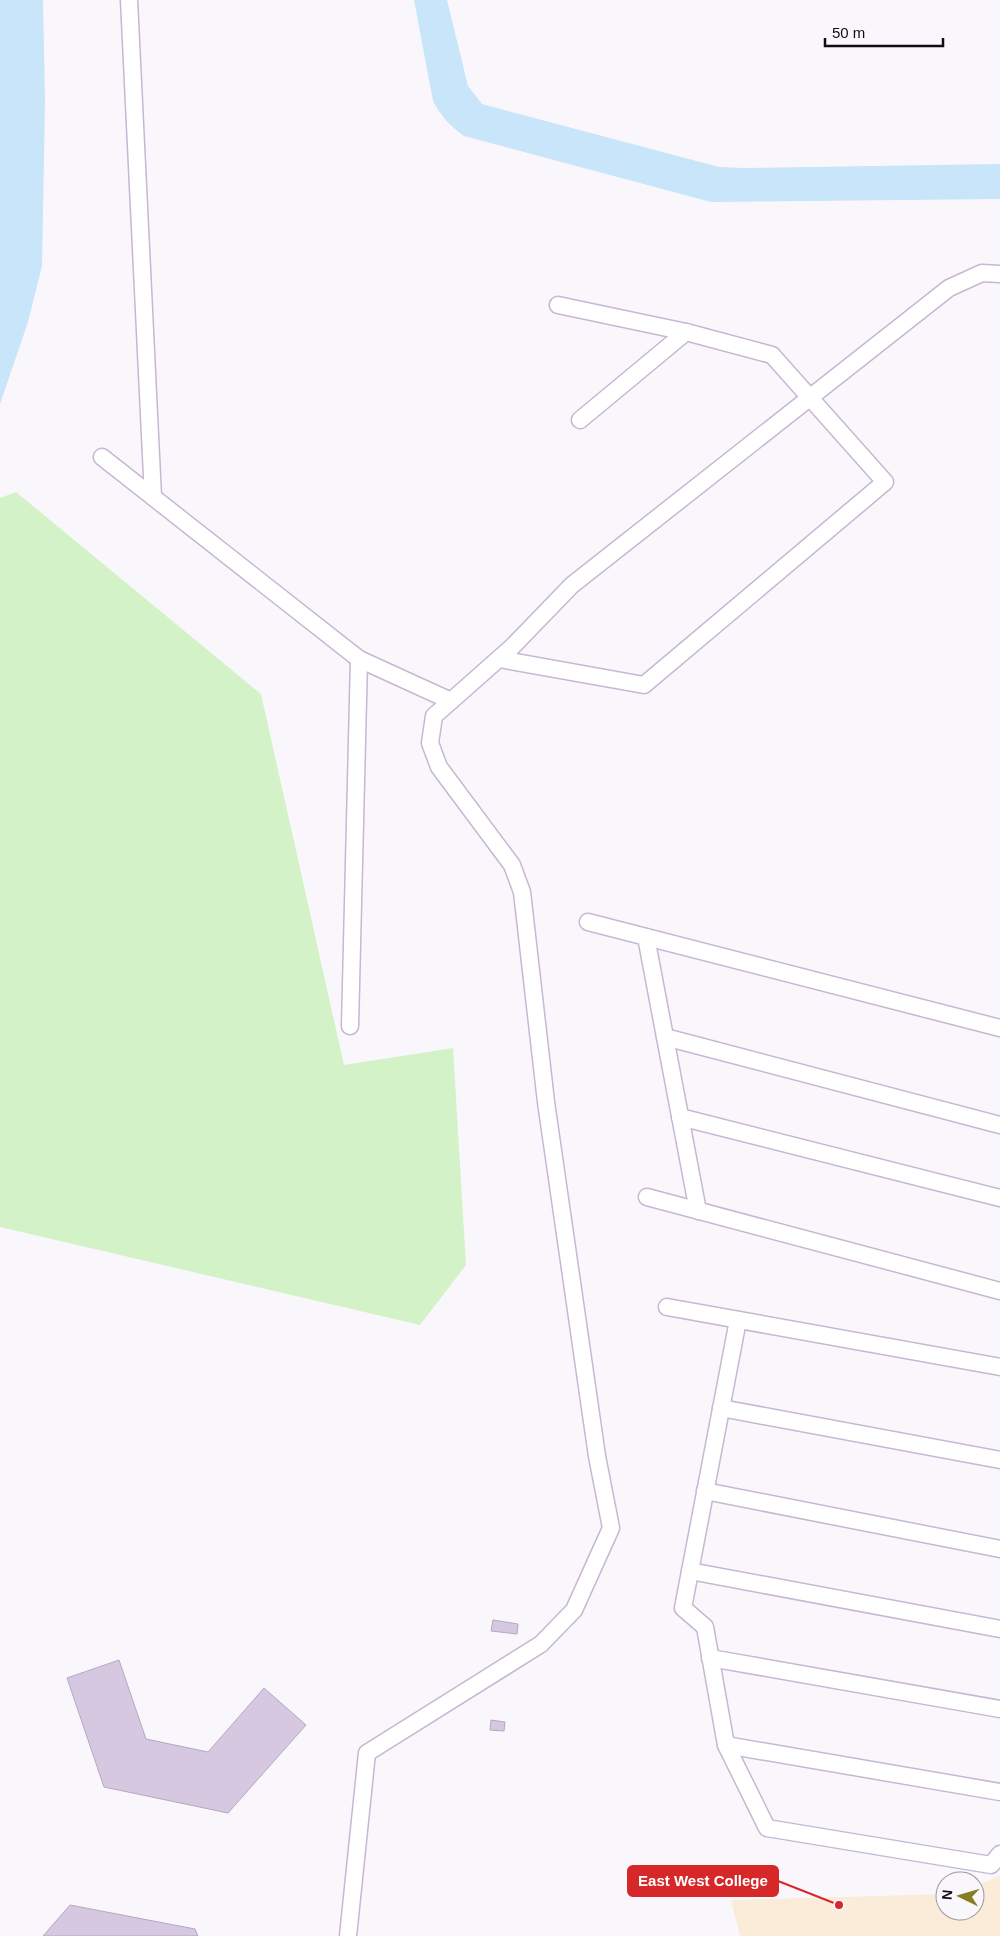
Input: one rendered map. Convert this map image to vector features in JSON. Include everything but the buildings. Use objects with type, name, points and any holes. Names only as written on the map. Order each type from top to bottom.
[{"type":"street","points":[[129,0],[153,496]]},
{"type":"street","points":[[348,1936],[367,1753],[541,1644],[574,1610],[611,1528],[597,1456],[547,1112],[522,892],[512,865],[439,767],[430,742],[434,716],[512,647],[572,585],[949,288],[982,273],[1000,274]]},
{"type":"street","points":[[500,658],[644,685],[885,482],[772,356],[686,332],[558,305]]},
{"type":"street","points":[[580,420],[686,332]]},
{"type":"street","points":[[102,457],[360,659],[451,701]]},
{"type":"street","points":[[350,1026],[360,659]]},
{"type":"street","points":[[588,922],[1000,1028]]},
{"type":"street","points":[[646,938],[698,1211]]},
{"type":"street","points":[[665,1037],[1000,1125]]},
{"type":"street","points":[[680,1117],[1000,1198]]},
{"type":"street","points":[[647,1197],[1000,1291]]},
{"type":"street","points":[[667,1307],[1000,1367]]},
{"type":"street","points":[[738,1320],[682,1608],[705,1627],[726,1745],[767,1828],[991,1865],[1000,1854]]},
{"type":"street","points":[[721,1408],[1000,1460]]},
{"type":"street","points":[[705,1491],[1000,1549]]},
{"type":"street","points":[[690,1571],[1000,1629]]},
{"type":"street","points":[[710,1658],[1000,1709]]},
{"type":"street","points":[[726,1745],[1000,1792]]},
{"type":"shaded area","points":[[1000,1875],[1000,1936],[740,1936],[731,1900],[935,1894],[935,1921],[985,1921],[985,1882]]},
{"type":"green space","points":[[16,492],[261,694],[344,1065],[453,1048],[466,1265],[420,1325],[0,1227],[0,498]]},
{"type":"water","points":[[0,0],[43,0],[45,101],[42,266],[28,322],[0,404]]},
{"type":"water","points":[[414,0],[447,0],[468,86],[482,104],[719,167],[1000,164],[1000,199],[711,202],[464,136],[446,120],[433,101]]},
{"type":"place","name":"East West College","points":[[839,1905]]}]
